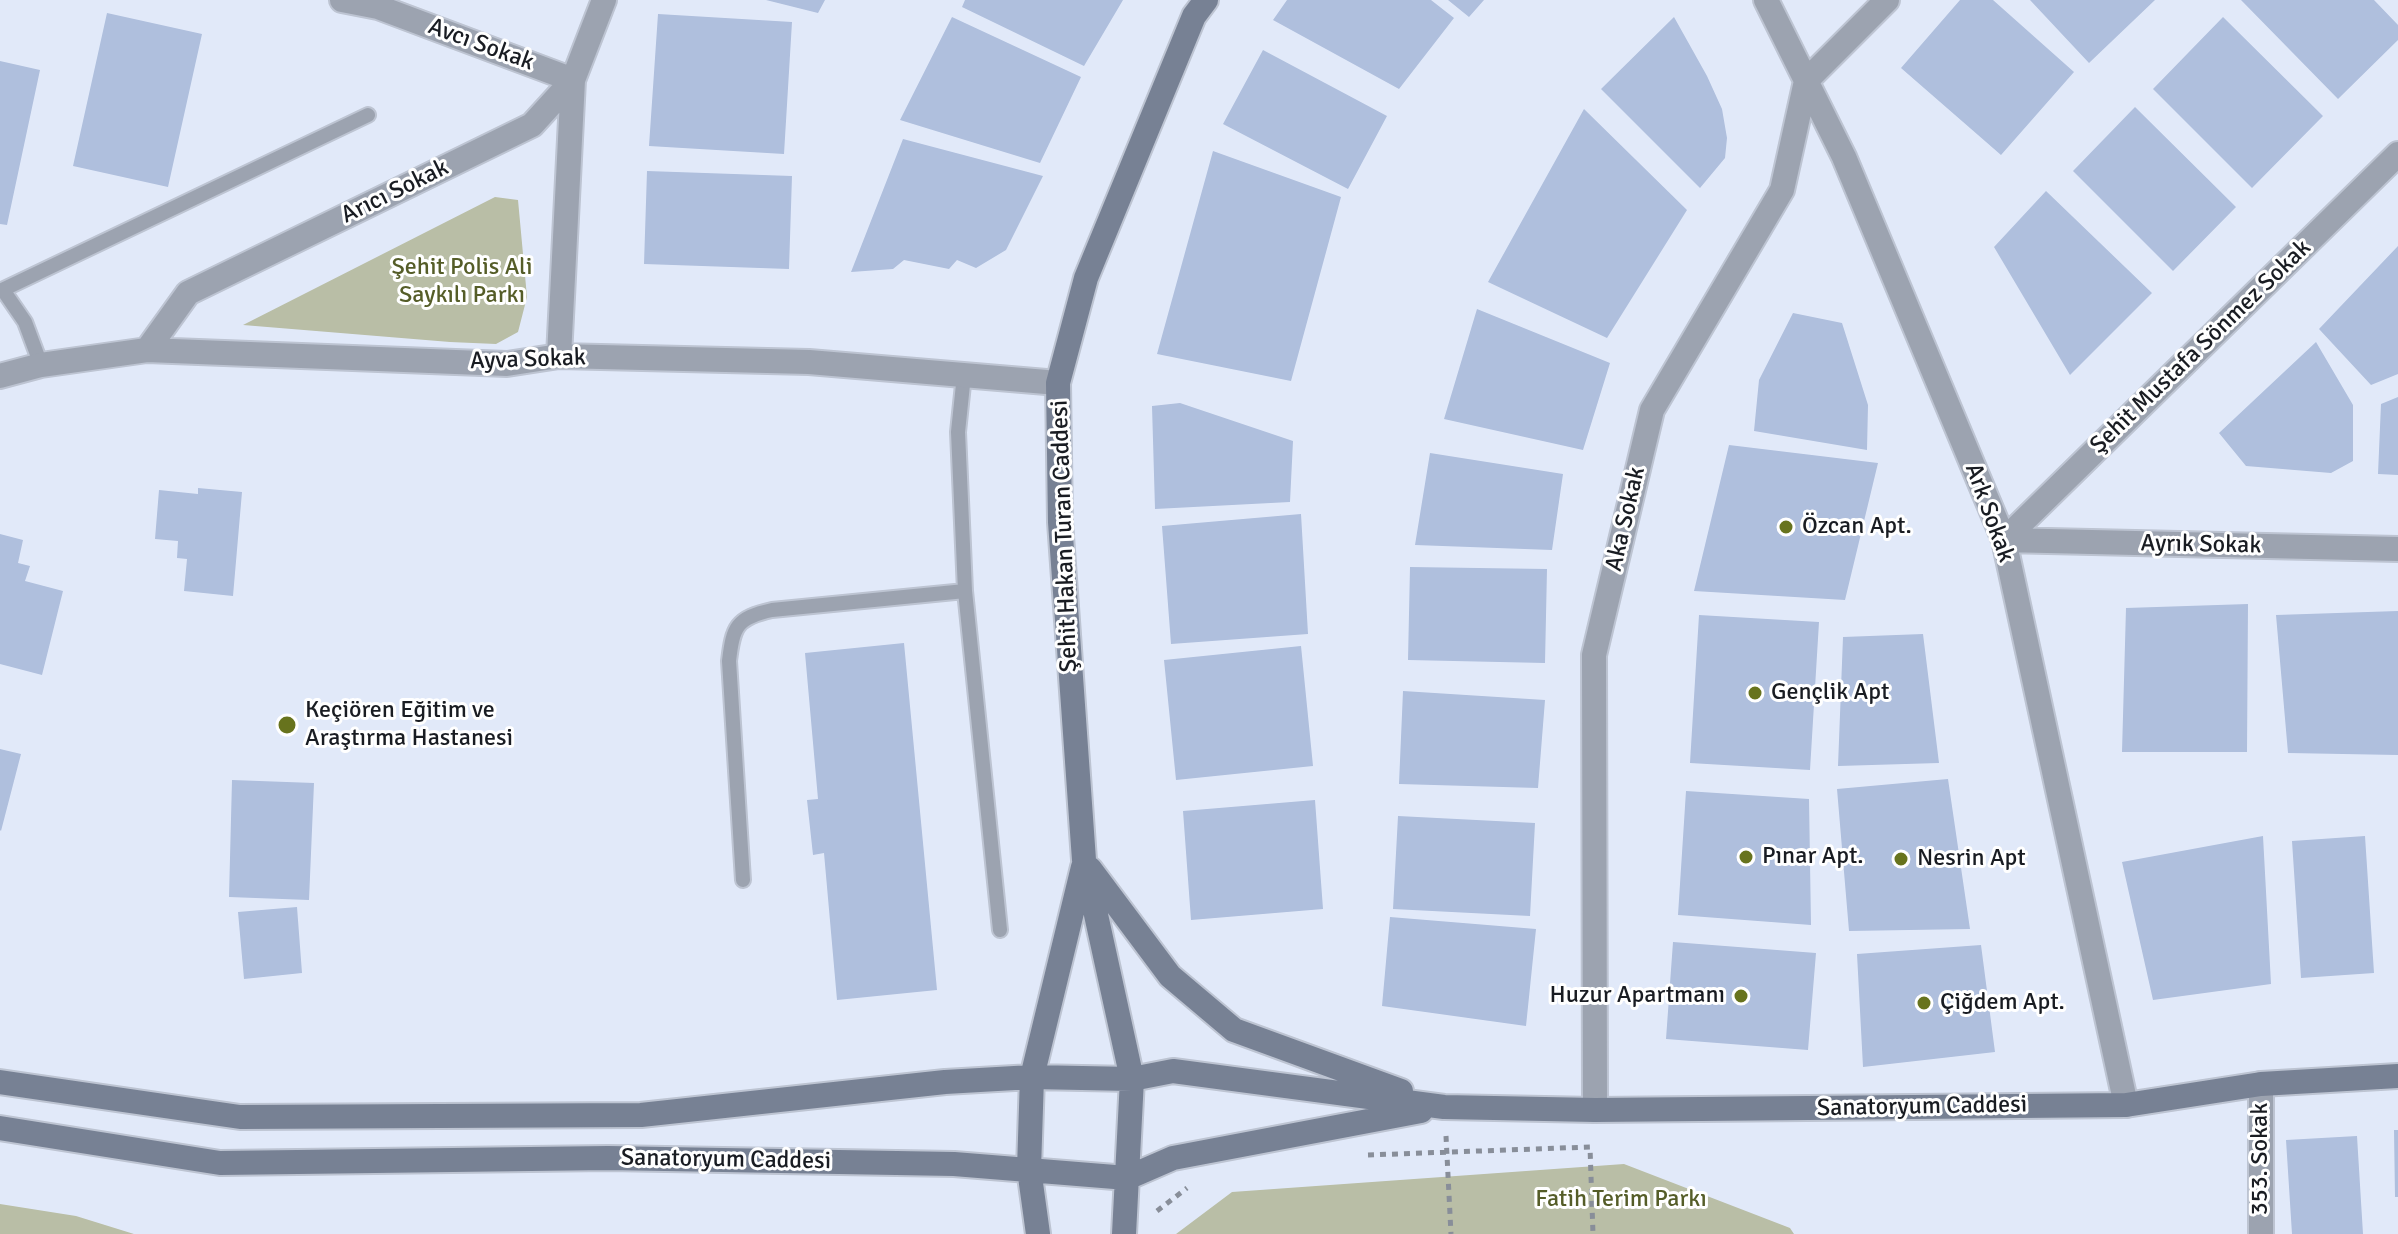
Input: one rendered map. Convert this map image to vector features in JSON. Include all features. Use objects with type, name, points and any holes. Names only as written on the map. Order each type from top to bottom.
[{"type":"main road","name":"Şehit Hakan Turan Caddesi","points":[[1084,860],[1060,522],[1058,383],[1086,278],[1194,16],[1206,0]]},
{"type":"main road","points":[[1038,1234],[1029,1169],[1032,1077],[1084,860]]},
{"type":"main road","points":[[1084,860],[1132,1079],[1124,1234]]},
{"type":"main road","points":[[1084,860],[1170,976],[1234,1030],[1444,1107]]},
{"type":"main road","name":"Sanatoryum Caddesi","points":[[0,1082],[240,1117],[641,1115],[945,1082],[1032,1077],[1132,1079],[1173,1071],[1444,1107],[1595,1110],[2126,1105],[2261,1084],[2398,1076]]},
{"type":"main road","name":"Sanatoryum Caddesi","points":[[0,1128],[220,1163],[608,1158],[954,1164],[1127,1178],[1173,1158],[1444,1107]]},
{"type":"street","name":"Avcı Sokak","points":[[342,0],[378,7],[573,80]]},
{"type":"street","name":"Arıcı Sokak","points":[[147,350],[188,293],[532,125],[573,80],[604,0]]},
{"type":"street","name":"Ark Sokak","points":[[1766,0],[1844,157],[2004,540],[2126,1105]]},
{"type":"street","points":[[1806,81],[1887,0]]},
{"type":"street","points":[[559,356],[573,80]]},
{"type":"street","name":"Aka Sokak","points":[[1595,1110],[1594,655],[1652,410],[1782,190],[1806,81]]},
{"type":"street","name":"Şehit Mustafa Sönmez Sokak","points":[[2004,540],[2398,154]]},
{"type":"street","name":"Ayva Sokak","points":[[0,376],[41,365],[147,350],[507,364],[559,356],[809,362],[1058,383]]},
{"type":"street","name":"Ayrık Sokak","points":[[2004,540],[2398,549]]},
{"type":"street","name":"353. Sokak","points":[[2261,1084],[2261,1234]]},
{"type":"lane","points":[[41,365],[25,322],[2,290],[368,115]]},
{"type":"lane","points":[[964,375],[958,432],[965,591],[1000,930]]},
{"type":"lane","points":[[743,880],[729,661],[733,633],[750,615],[772,610],[965,591]]},
{"type":"path","points":[[1451,1234],[1446,1152],[1590,1147],[1593,1234]]},
{"type":"green space","name":"Şehit Polis Ali Saykılı Parkı","points":[[495,197],[518,200],[527,297],[518,332],[496,344],[243,325]]},
{"type":"green space","name":"Fatih Terim Parkı","points":[[1624,1164],[1790,1228],[1794,1234],[1176,1234],[1232,1192]]},
{"type":"green space","points":[[0,1204],[76,1216],[134,1234],[0,1234]]},
{"type":"building","points":[[766,0],[825,0],[818,13]]},
{"type":"building","points":[[965,0],[1123,0],[1084,66],[962,7]]},
{"type":"building","points":[[1287,0],[1431,0],[1454,18],[1399,89],[1273,20]]},
{"type":"building","points":[[1448,0],[1484,0],[1469,17]]},
{"type":"building","points":[[1960,0],[1993,0],[2074,72],[2001,155],[1901,68]]},
{"type":"building","points":[[2030,0],[2155,0],[2089,63]]},
{"type":"building","points":[[2241,0],[2374,0],[2398,25],[2398,40],[2338,99]]},
{"type":"building","points":[[107,13],[202,34],[168,187],[73,166]]},
{"type":"building","points":[[658,14],[792,22],[784,154],[649,146]]},
{"type":"building","points":[[952,17],[1081,77],[1040,163],[900,120]]},
{"type":"building","points":[[1674,17],[1722,109],[1727,138],[1725,158],[1700,188],[1601,89]]},
{"type":"building","points":[[2223,17],[2323,116],[2252,188],[2153,89]]},
{"type":"building","points":[[1263,50],[1387,116],[1348,189],[1223,124]]},
{"type":"building","points":[[0,61],[40,70],[7,225],[0,224]]},
{"type":"building","points":[[2135,107],[2236,207],[2173,271],[2073,171]]},
{"type":"building","points":[[1584,109],[1687,210],[1607,338],[1488,282]]},
{"type":"building","points":[[903,139],[1043,176],[1006,250],[976,268],[957,260],[949,269],[904,260],[893,269],[851,272]]},
{"type":"building","points":[[1213,151],[1341,197],[1291,381],[1157,354]]},
{"type":"building","points":[[647,171],[792,176],[789,269],[644,264]]},
{"type":"building","points":[[2046,191],[2152,293],[2070,375],[1994,247]]},
{"type":"building","points":[[2398,246],[2398,374],[2371,385],[2319,329]]},
{"type":"building","points":[[1477,309],[1610,363],[1583,450],[1444,419]]},
{"type":"building","points":[[1793,313],[1842,323],[1868,405],[1867,450],[1754,431],[1759,380]]},
{"type":"building","points":[[2316,342],[2353,405],[2353,461],[2331,473],[2246,466],[2219,433]]},
{"type":"building","points":[[2398,397],[2398,475],[2378,474],[2381,404]]},
{"type":"building","points":[[1180,403],[1293,441],[1290,502],[1155,509],[1152,406]]},
{"type":"building","name":"Özcan Apt.","points":[[1729,445],[1878,463],[1845,600],[1694,591]]},
{"type":"building","points":[[1430,453],[1563,474],[1552,550],[1415,545]]},
{"type":"building","points":[[198,488],[242,492],[233,596],[184,591],[187,559],[177,558],[178,541],[155,539],[159,490],[198,494]]},
{"type":"building","points":[[1301,514],[1308,634],[1171,644],[1162,526]]},
{"type":"building","points":[[0,534],[23,540],[18,563],[30,566],[25,581],[63,591],[42,675],[0,664]]},
{"type":"building","points":[[1410,567],[1547,569],[1545,663],[1408,660]]},
{"type":"building","points":[[2248,604],[2247,752],[2122,752],[2126,608]]},
{"type":"building","points":[[2398,611],[2398,755],[2288,753],[2276,615]]},
{"type":"building","name":"Gençlik Apt","points":[[1699,615],[1819,622],[1810,770],[1690,763]]},
{"type":"building","points":[[1923,634],[1939,763],[1838,766],[1843,637]]},
{"type":"building","points":[[904,643],[937,990],[837,1000],[824,853],[813,855],[807,800],[818,799],[805,653]]},
{"type":"building","points":[[1301,646],[1313,766],[1176,780],[1164,660]]},
{"type":"building","points":[[1403,691],[1545,700],[1538,788],[1399,784]]},
{"type":"building","points":[[0,749],[21,754],[1,831],[0,830]]},
{"type":"building","name":"Nesrin Apt","points":[[1948,779],[1970,929],[1849,931],[1837,789]]},
{"type":"building","points":[[232,780],[314,783],[309,900],[229,897]]},
{"type":"building","name":"Pınar Apt.","points":[[1686,791],[1809,799],[1811,925],[1678,915]]},
{"type":"building","points":[[1315,800],[1323,909],[1191,920],[1183,811]]},
{"type":"building","points":[[1398,816],[1535,823],[1530,916],[1393,909]]},
{"type":"building","points":[[2263,836],[2271,984],[2153,1000],[2122,862]]},
{"type":"building","points":[[2365,836],[2374,973],[2301,978],[2292,841]]},
{"type":"building","points":[[297,907],[302,973],[244,979],[238,912]]},
{"type":"building","points":[[1390,917],[1536,929],[1526,1026],[1382,1006]]},
{"type":"building","name":"Huzur Apartmanı","points":[[1673,942],[1816,953],[1808,1050],[1666,1039]]},
{"type":"building","name":"Çiğdem Apt.","points":[[1981,945],[1995,1052],[1863,1067],[1857,954]]},
{"type":"building","points":[[2394,1130],[2398,1130],[2398,1197],[2395,1197]]},
{"type":"building","points":[[2357,1136],[2363,1234],[2292,1234],[2286,1140]]},
{"type":"place","name":"Özcan Apt.","points":[[1786,527]]},
{"type":"place","name":"Gençlik Apt","points":[[1755,693]]},
{"type":"place","name":"Keçiören Eğitim ve Araştırma Hastanesi","points":[[287,725]]},
{"type":"place","name":"Pınar Apt.","points":[[1746,857]]},
{"type":"place","name":"Nesrin Apt","points":[[1901,859]]},
{"type":"place","name":"Huzur Apartmanı","points":[[1741,996]]},
{"type":"place","name":"Çiğdem Apt.","points":[[1924,1003]]}]
